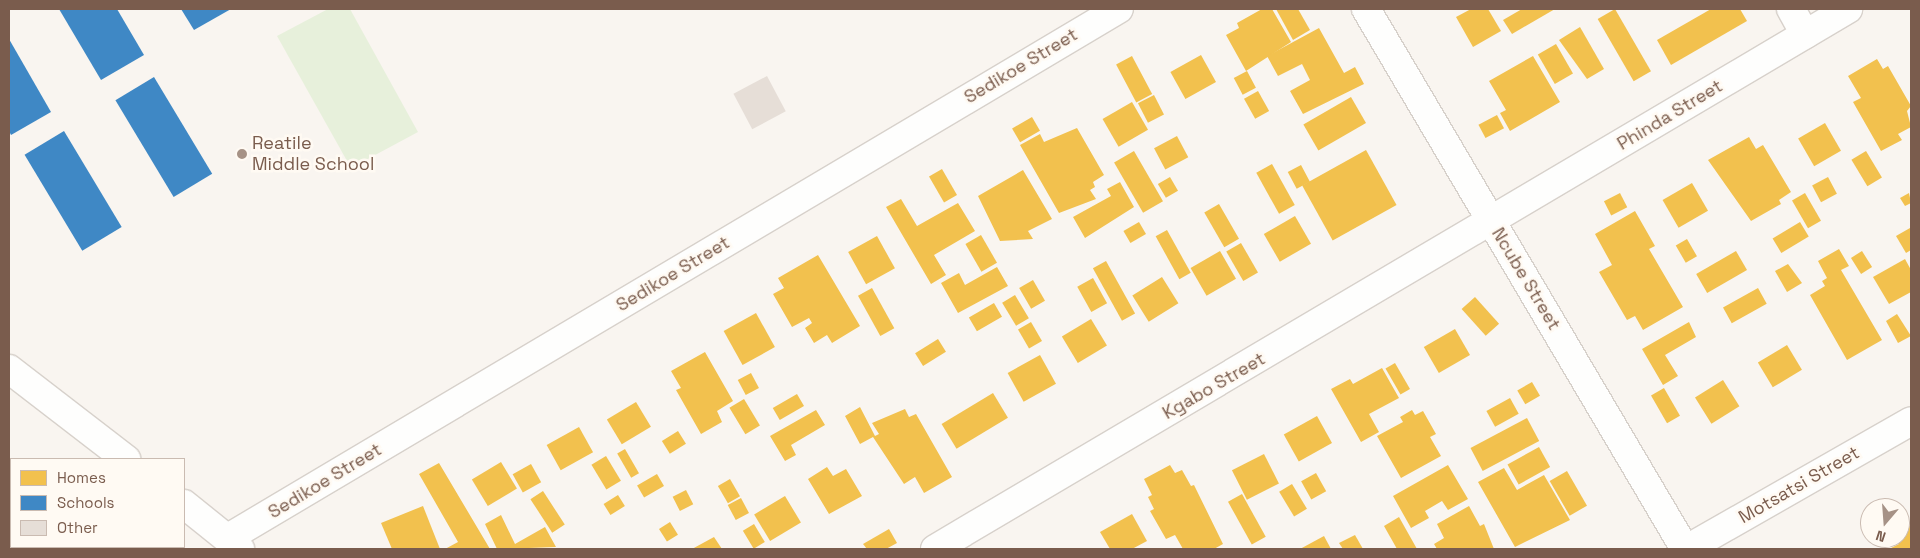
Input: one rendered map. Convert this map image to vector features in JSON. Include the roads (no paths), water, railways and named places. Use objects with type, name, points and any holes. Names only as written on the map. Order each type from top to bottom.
[{"type":"street","name":"Sedikoe Street","points":[[234,544],[1118,9]]},
{"type":"street","name":"Ncube Street","points":[[1366,9],[1686,549]]},
{"type":"street","points":[[1791,9],[1806,34]]},
{"type":"street","name":"Phinda Street","points":[[1493,223],[1848,9]]},
{"type":"street","name":"Kgabo Street","points":[[935,549],[1493,223]]},
{"type":"street","points":[[9,369],[125,458]]},
{"type":"street","name":"Motsatsi Street","points":[[1686,549],[1911,421]]},
{"type":"street","points":[[185,505],[234,544]]},
{"type":"place","name":"Reatile Middle School","points":[[242,154]]}]
